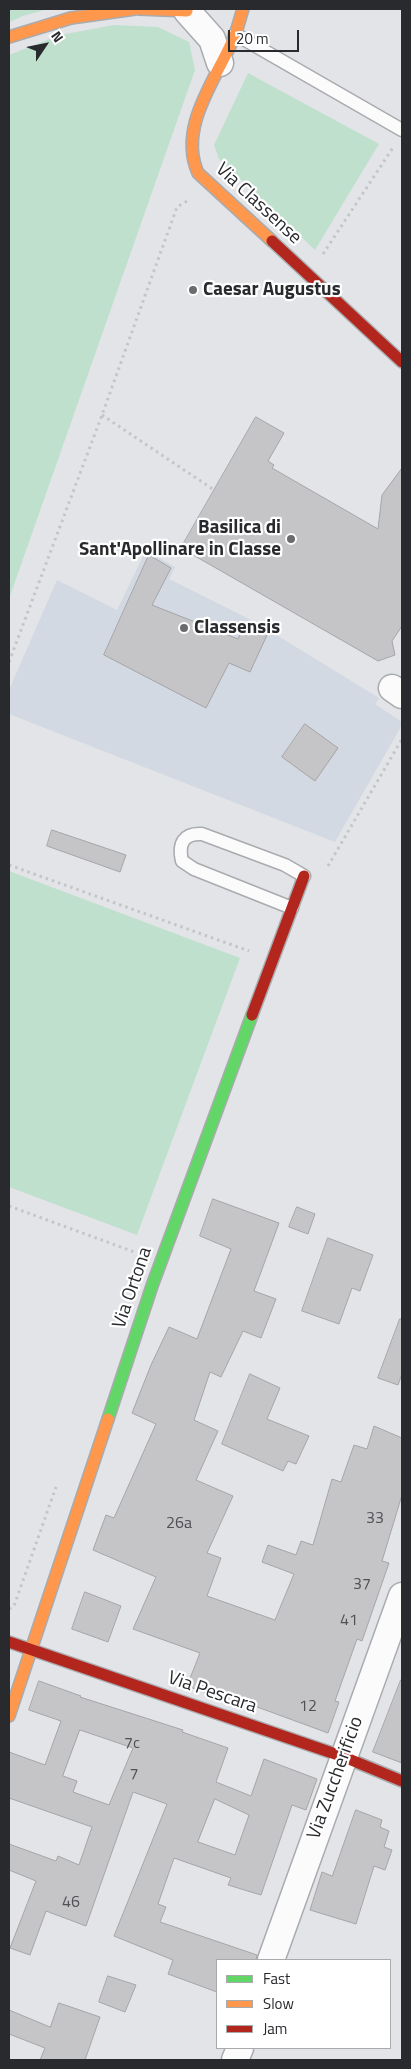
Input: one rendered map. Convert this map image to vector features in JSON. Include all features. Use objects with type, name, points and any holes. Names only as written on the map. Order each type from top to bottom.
[{"type":"street","points":[[9,37],[54,21],[93,13],[137,9],[187,10],[212,38],[220,63]]},
{"type":"street","name":"Via Classense","points":[[243,9],[235,34],[220,63],[200,113],[192,141],[192,158],[198,173],[402,362]]},
{"type":"street","name":"Via Ortona","points":[[9,1716],[152,1286],[304,876]]},
{"type":"street","name":"Via Zuccherificio","points":[[271,1959],[402,1596]]},
{"type":"street","name":"Via Pescara","points":[[9,1642],[344,1757],[402,1781]]},
{"type":"lane","points":[[235,34],[400,135]]},
{"type":"lane","points":[[292,908],[194,869],[182,861],[181,846],[188,835],[193,833],[202,834],[285,865],[304,876]]},
{"type":"lane","points":[[137,1281],[152,1286]]},
{"type":"path","points":[[321,258],[400,135]]},
{"type":"path","points":[[9,662],[102,415],[177,207]]},
{"type":"path","points":[[102,415],[214,490]]},
{"type":"path","points":[[304,876],[325,870],[402,739]]},
{"type":"path","points":[[9,864],[249,951]]},
{"type":"path","points":[[9,1206],[138,1253]]},
{"type":"shaded area","points":[[146,550],[175,567],[169,579],[257,623],[379,698],[375,704],[402,722],[335,842],[9,714],[9,690],[57,580],[117,610]]},
{"type":"green space","points":[[9,9],[48,9],[9,22]]},
{"type":"green space","points":[[114,25],[158,27],[189,42],[195,70],[9,599],[9,55],[60,35]]},
{"type":"green space","points":[[248,73],[379,144],[315,250],[219,159],[214,145]]},
{"type":"green space","points":[[9,871],[240,958],[137,1235],[9,1187]]},
{"type":"building","name":"Basilica di Sant'Apollinare in Classe","points":[[256,417],[284,433],[268,461],[274,465],[272,468],[378,529],[382,495],[402,468],[402,626],[392,641],[395,655],[378,661],[181,548]]},
{"type":"building","name":"Classensis","points":[[149,555],[171,568],[152,605],[238,639],[244,625],[267,635],[250,672],[229,663],[206,708],[104,655]]},
{"type":"building","points":[[305,724],[338,748],[315,781],[282,757]]},
{"type":"building","points":[[52,830],[126,855],[120,872],[47,846]]},
{"type":"building","points":[[213,1199],[279,1223],[254,1291],[276,1299],[261,1338],[243,1331],[221,1377],[210,1372],[194,1420],[218,1431],[196,1480],[233,1496],[207,1553],[221,1558],[207,1596],[275,1620],[294,1574],[262,1562],[268,1545],[296,1555],[301,1541],[313,1545],[332,1479],[341,1482],[354,1445],[367,1449],[374,1426],[402,1438],[402,1495],[382,1561],[389,1563],[362,1641],[357,1639],[335,1701],[339,1702],[328,1733],[219,1693],[217,1697],[187,1686],[200,1653],[133,1629],[156,1577],[93,1550],[106,1515],[114,1518],[156,1424],[132,1413],[151,1365],[169,1327],[197,1339],[231,1249],[200,1236]]},
{"type":"building","points":[[297,1207],[315,1214],[308,1234],[289,1227]]},
{"type":"building","points":[[328,1238],[373,1255],[360,1291],[352,1288],[339,1324],[302,1311]]},
{"type":"building","points":[[400,1319],[402,1319],[402,1374],[398,1385],[378,1378]]},
{"type":"building","points":[[250,1374],[280,1388],[267,1419],[309,1436],[296,1464],[288,1461],[283,1471],[222,1444]]},
{"type":"building","points":[[85,1592],[121,1606],[108,1642],[72,1629]]},
{"type":"building","points":[[402,1680],[402,1763],[373,1752]]},
{"type":"building","points":[[39,1681],[80,1697],[183,1730],[182,1732],[228,1748],[216,1782],[251,1796],[264,1759],[317,1779],[306,1810],[292,1805],[261,1895],[228,1885],[231,1878],[174,1858],[158,1904],[166,1907],[160,1922],[257,1955],[256,1959],[216,1959],[216,1992],[168,1974],[173,1960],[114,1936],[167,1804],[133,1792],[86,1926],[46,1911],[30,1955],[10,1948],[36,1881],[9,1870],[9,1844],[56,1861],[58,1856],[79,1865],[92,1827],[9,1798],[9,1752],[45,1765],[61,1721],[29,1710]],"holes":[[[80,1730],[133,1748],[109,1805],[73,1792],[77,1781],[63,1776]],[[215,1799],[249,1815],[235,1855],[198,1842]]]},
{"type":"building","points":[[356,1810],[382,1820],[380,1827],[389,1831],[384,1847],[392,1850],[385,1870],[374,1866],[356,1924],[310,1910],[322,1872],[332,1876]]},
{"type":"building","points":[[108,1976],[136,1985],[125,2012],[99,2002]]},
{"type":"building","points":[[59,2003],[100,2017],[85,2060],[40,2060],[45,2048],[9,2034],[9,2010],[50,2027]]},
{"type":"traffic: fast","points":[[108,1419],[152,1286],[252,1015]]},
{"type":"traffic: slow","points":[[9,37],[71,18],[135,9]]},
{"type":"traffic: slow","points":[[139,9],[187,11],[187,9]]},
{"type":"traffic: slow","points":[[243,9],[228,51],[202,102],[196,120],[193,155],[198,173],[272,241]]},
{"type":"traffic: slow","points":[[9,1716],[108,1419]]},
{"type":"traffic: jam","points":[[272,241],[402,362]]},
{"type":"traffic: jam","points":[[252,1015],[304,876]]},
{"type":"traffic: jam","points":[[9,1642],[344,1757],[402,1781]]},
{"type":"place","name":"Caesar Augustus","points":[[193,290]]},
{"type":"place","name":"Basilica di Sant'Apollinare in Classe","points":[[291,539]]},
{"type":"place","name":"Classensis","points":[[184,628]]}]
